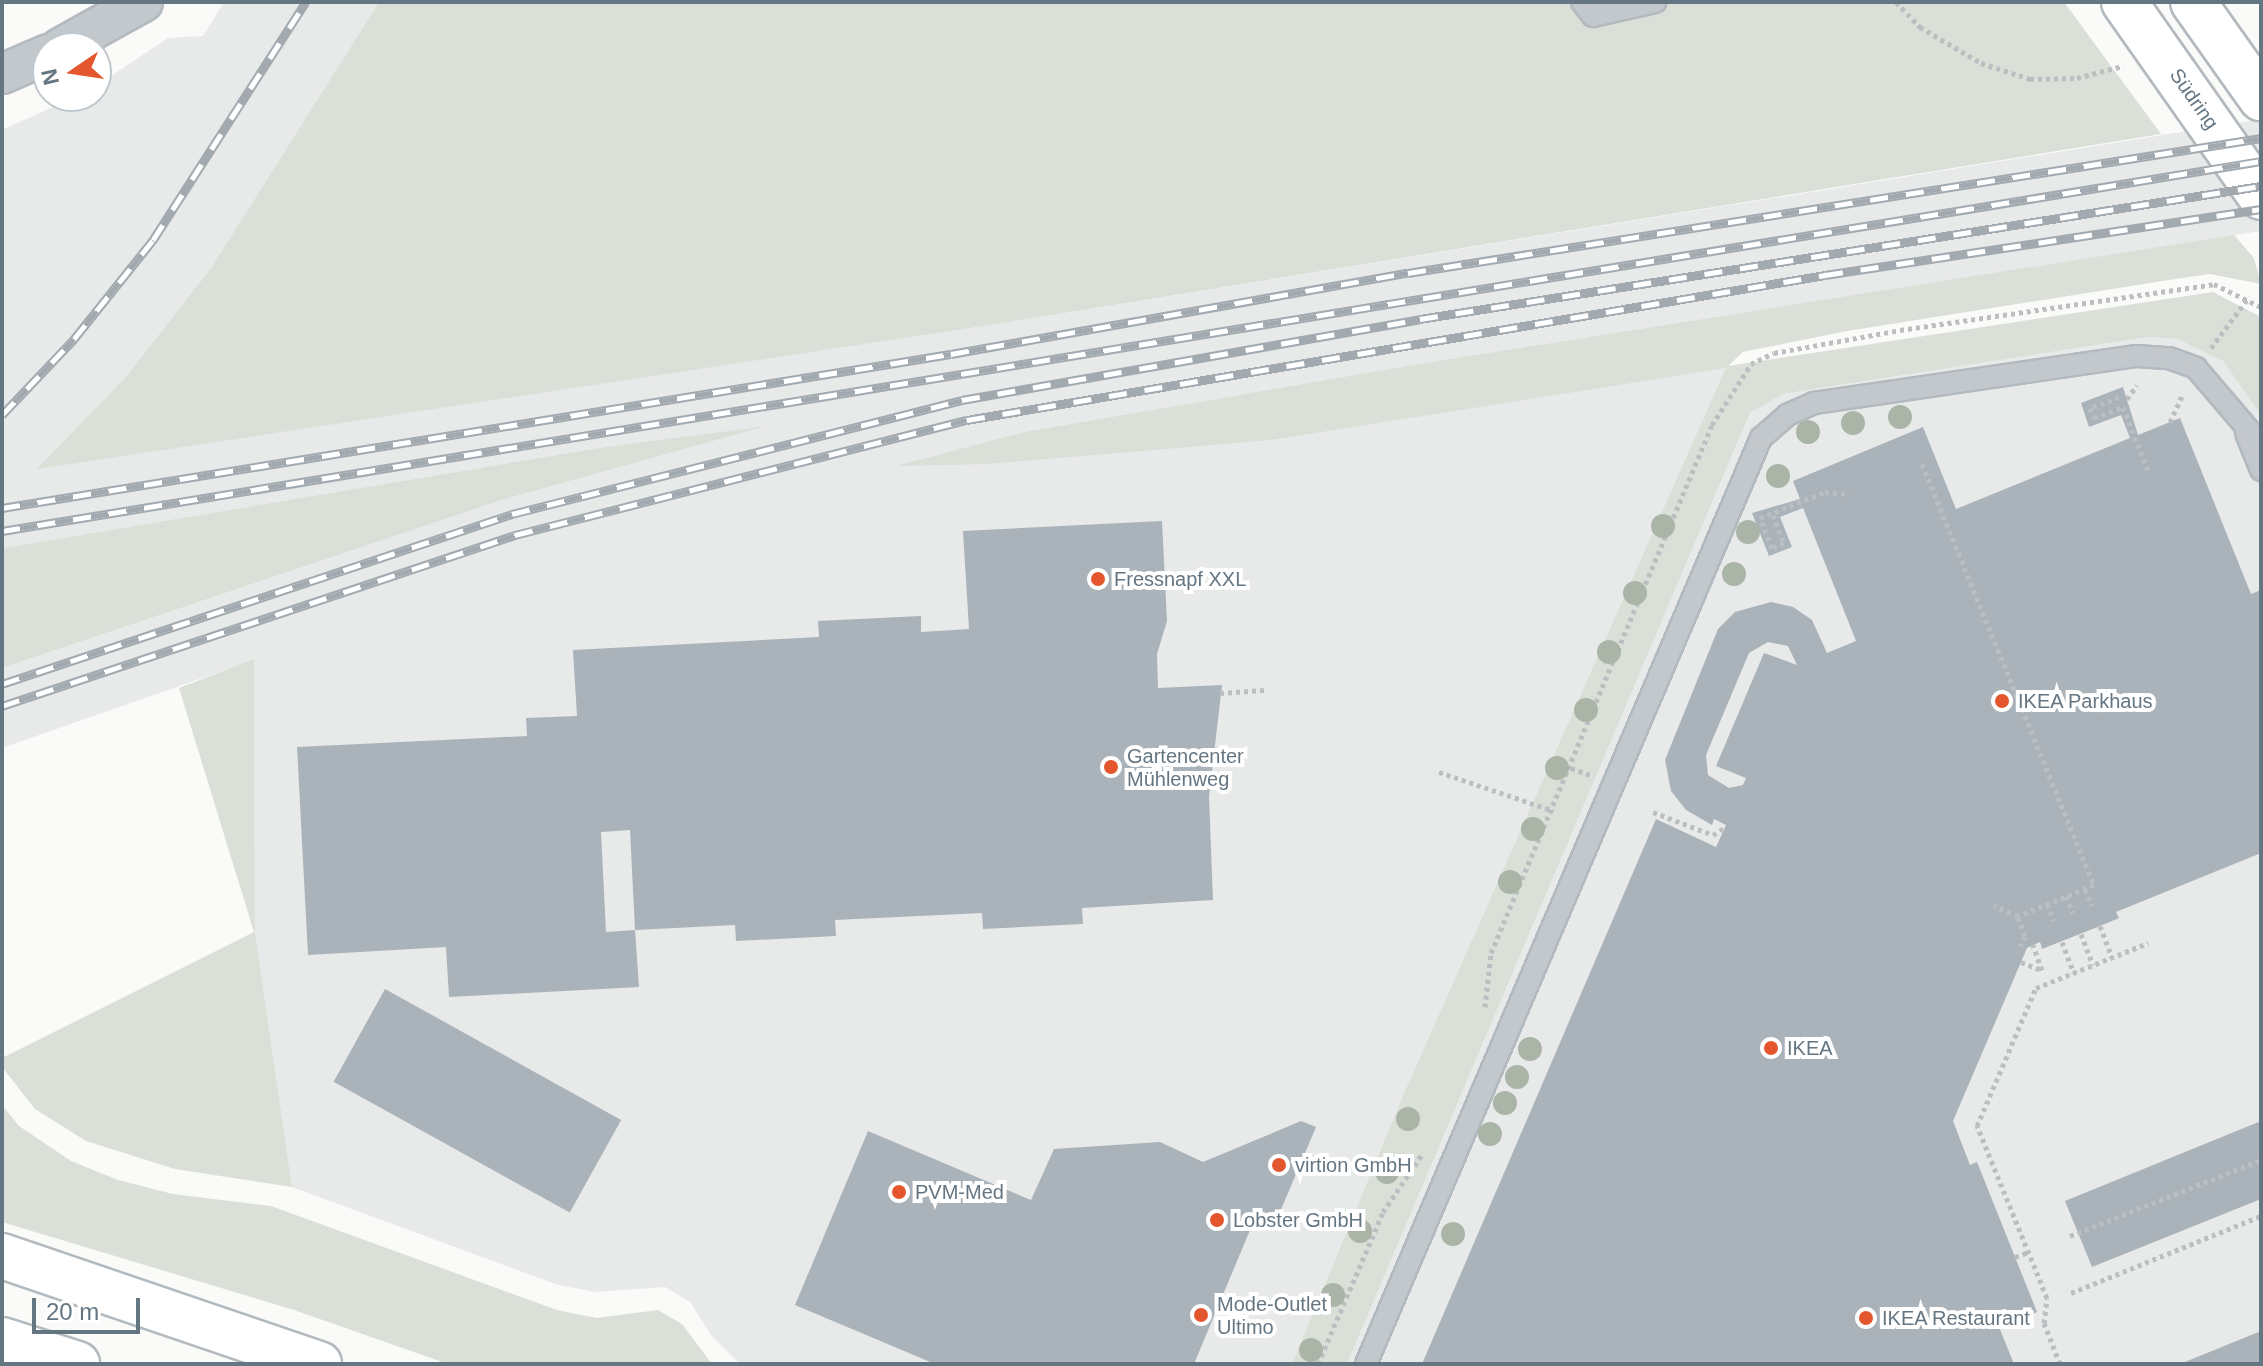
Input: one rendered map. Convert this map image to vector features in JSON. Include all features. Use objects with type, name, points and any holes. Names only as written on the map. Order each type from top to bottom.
[{"type":"main road","name":"Südring","points":[[2124,2],[2261,197]]},
{"type":"main road","points":[[2193,2],[2261,98]]},
{"type":"main road","points":[[2,1256],[319,1364]]},
{"type":"main road","points":[[2,1340],[77,1364]]},
{"type":"street","points":[[89,32],[143,2]]},
{"type":"street","points":[[2,74],[32,61]]},
{"type":"lane","points":[[1582,2],[1593,16],[1655,2]]},
{"type":"lane","points":[[1366,1364],[1761,438],[1787,415],[1814,403],[2137,356],[2169,358],[2196,368],[2261,444]]},
{"type":"lane","points":[[2241,421],[2261,470]]},
{"type":"path","points":[[1896,2],[1920,27],[1981,63],[2030,79],[2077,78],[2128,65]]},
{"type":"path","points":[[2119,397],[2090,408],[2094,418],[2123,407],[2149,473]]},
{"type":"path","points":[[1922,464],[2094,885],[2018,916],[1994,906]]},
{"type":"path","points":[[1773,515],[1784,543],[1772,548],[1760,518],[1825,492],[1849,494]]},
{"type":"path","points":[[1220,693],[1264,690]]},
{"type":"path","points":[[1571,768],[1594,777]]},
{"type":"path","points":[[1439,772],[1477,782],[1554,811]]},
{"type":"path","points":[[1653,812],[1713,835],[1724,828]]},
{"type":"path","points":[[2085,889],[2092,906]]},
{"type":"path","points":[[2066,896],[2073,913]]},
{"type":"path","points":[[2047,904],[2054,921]]},
{"type":"path","points":[[2018,916],[2025,936],[2021,946]]},
{"type":"path","points":[[2100,926],[2112,958]]},
{"type":"path","points":[[2081,934],[2093,965]]},
{"type":"path","points":[[2062,942],[2074,973]]},
{"type":"path","points":[[2060,1364],[2044,1323],[2047,1298],[1977,1126],[2036,988],[2148,943]]},
{"type":"path","points":[[2033,945],[2047,984]]},
{"type":"path","points":[[2021,962],[2042,970]]},
{"type":"path","points":[[2070,1236],[2261,1160]]},
{"type":"path","points":[[2071,1293],[2261,1216]]},
{"type":"path","points":[[2015,1257],[2029,1252]]},
{"type":"shaded area","points":[[224,2],[379,2],[211,268],[125,378],[39,468],[1004,323],[2261,119],[2261,231],[1424,363],[1024,432],[901,465],[1272,440],[1727,367],[1404,1093],[1292,1364],[740,1364],[711,1335],[690,1302],[665,1287],[596,1292],[558,1285],[292,1187],[255,932],[254,660],[2,748],[2,668],[502,500],[759,428],[605,447],[2,548],[2,130],[42,112],[112,112],[112,75],[168,38],[203,36]]},
{"type":"shaded area","points":[[379,2],[2064,2],[2161,134],[1004,323],[37,469],[125,378],[211,268]]},
{"type":"shaded area","points":[[2234,235],[2254,258],[2261,284],[2210,274],[2175,279],[1847,331],[1743,352],[1728,366],[2213,292],[2261,317],[2261,415],[2223,361],[2177,339],[2148,337],[1783,394],[1750,413],[1347,1364],[1292,1364],[1404,1093],[1726,368],[1272,440],[987,464],[896,466],[1024,432],[1424,363]]},
{"type":"shaded area","name":"IKEA","points":[[2148,337],[2177,339],[2223,361],[2261,415],[2261,1364],[1347,1364],[1750,413],[1783,394]]},
{"type":"shaded area","points":[[767,426],[502,500],[2,668],[2,548],[605,447]]},
{"type":"shaded area","points":[[254,659],[255,932],[292,1187],[175,1169],[86,1141],[35,1109],[2,1067],[2,1058],[254,932],[179,688]]},
{"type":"shaded area","points":[[2,1105],[19,1126],[71,1161],[118,1180],[173,1194],[271,1206],[557,1310],[597,1318],[658,1310],[682,1324],[712,1364],[448,1364],[294,1310],[2,1222]]},
{"type":"building","name":"IKEA","points":[[2123,387],[2138,435],[2180,418],[2251,594],[2261,590],[2261,853],[2116,912],[2119,918],[2100,926],[2042,949],[2040,942],[2027,948],[1953,1121],[1970,1165],[1977,1162],[2037,1312],[1999,1327],[2014,1364],[1422,1364],[1656,819],[1716,847],[1726,825],[1714,819],[1712,825],[1686,810],[1671,791],[1665,760],[1718,629],[1735,612],[1771,602],[1793,607],[1812,620],[1827,653],[1856,641],[1803,508],[1780,517],[1792,547],[1769,556],[1752,513],[1800,499],[1793,481],[1923,427],[1956,509],[2130,438],[2121,415],[2089,427],[2081,403]],"holes":[[[1768,642],[1788,646],[1797,665],[1764,653],[1716,766],[1746,778],[1743,785],[1729,788],[1708,775],[1706,755],[1749,653]]]},
{"type":"building","points":[[1162,521],[1167,621],[1157,654],[1158,688],[1222,685],[1209,797],[1213,900],[1082,908],[1083,924],[983,929],[982,913],[835,920],[836,936],[736,941],[735,925],[635,930],[639,987],[449,997],[446,947],[308,955],[297,747],[527,736],[526,718],[577,716],[573,650],[819,637],[818,621],[921,616],[921,632],[969,629],[963,531]],"holes":[[[630,830],[635,930],[606,932],[601,832]]]},
{"type":"building","points":[[385,989],[621,1120],[570,1213],[334,1082]]},
{"type":"building","points":[[1301,1121],[1316,1127],[1277,1219],[1258,1211],[1194,1364],[935,1364],[795,1305],[868,1131],[1031,1200],[1054,1149],[1160,1142],[1203,1162]]},
{"type":"building","points":[[2261,1121],[2261,1199],[2092,1267],[2065,1201]]},
{"type":"building","points":[[2261,1331],[2261,1364],[2180,1364]]},
{"type":"railway","points":[[2,415],[74,339],[153,240],[306,2]]},
{"type":"railway","points":[[2,508],[951,354],[1408,273],[2261,138]]},
{"type":"railway","points":[[2,531],[2261,161]]},
{"type":"railway","points":[[2,684],[512,514],[962,400],[1420,319],[2261,186]]},
{"type":"railway","points":[[2,706],[515,535],[967,420],[1825,275],[2261,209]]},
{"type":"place","name":"Fressnapf XXL","points":[[1098,579]]},
{"type":"place","name":"IKEA Parkhaus","points":[[2002,701]]},
{"type":"place","name":"Gartencenter Mühlenweg","points":[[1111,767]]},
{"type":"place","name":"IKEA","points":[[1771,1048]]},
{"type":"place","name":"virtion GmbH","points":[[1279,1165]]},
{"type":"place","name":"PVM-Med","points":[[899,1192]]},
{"type":"place","name":"Lobster GmbH","points":[[1217,1220]]},
{"type":"place","name":"Mode-Outlet Ultimo","points":[[1201,1315]]},
{"type":"place","name":"IKEA Restaurant","points":[[1866,1318]]}]
